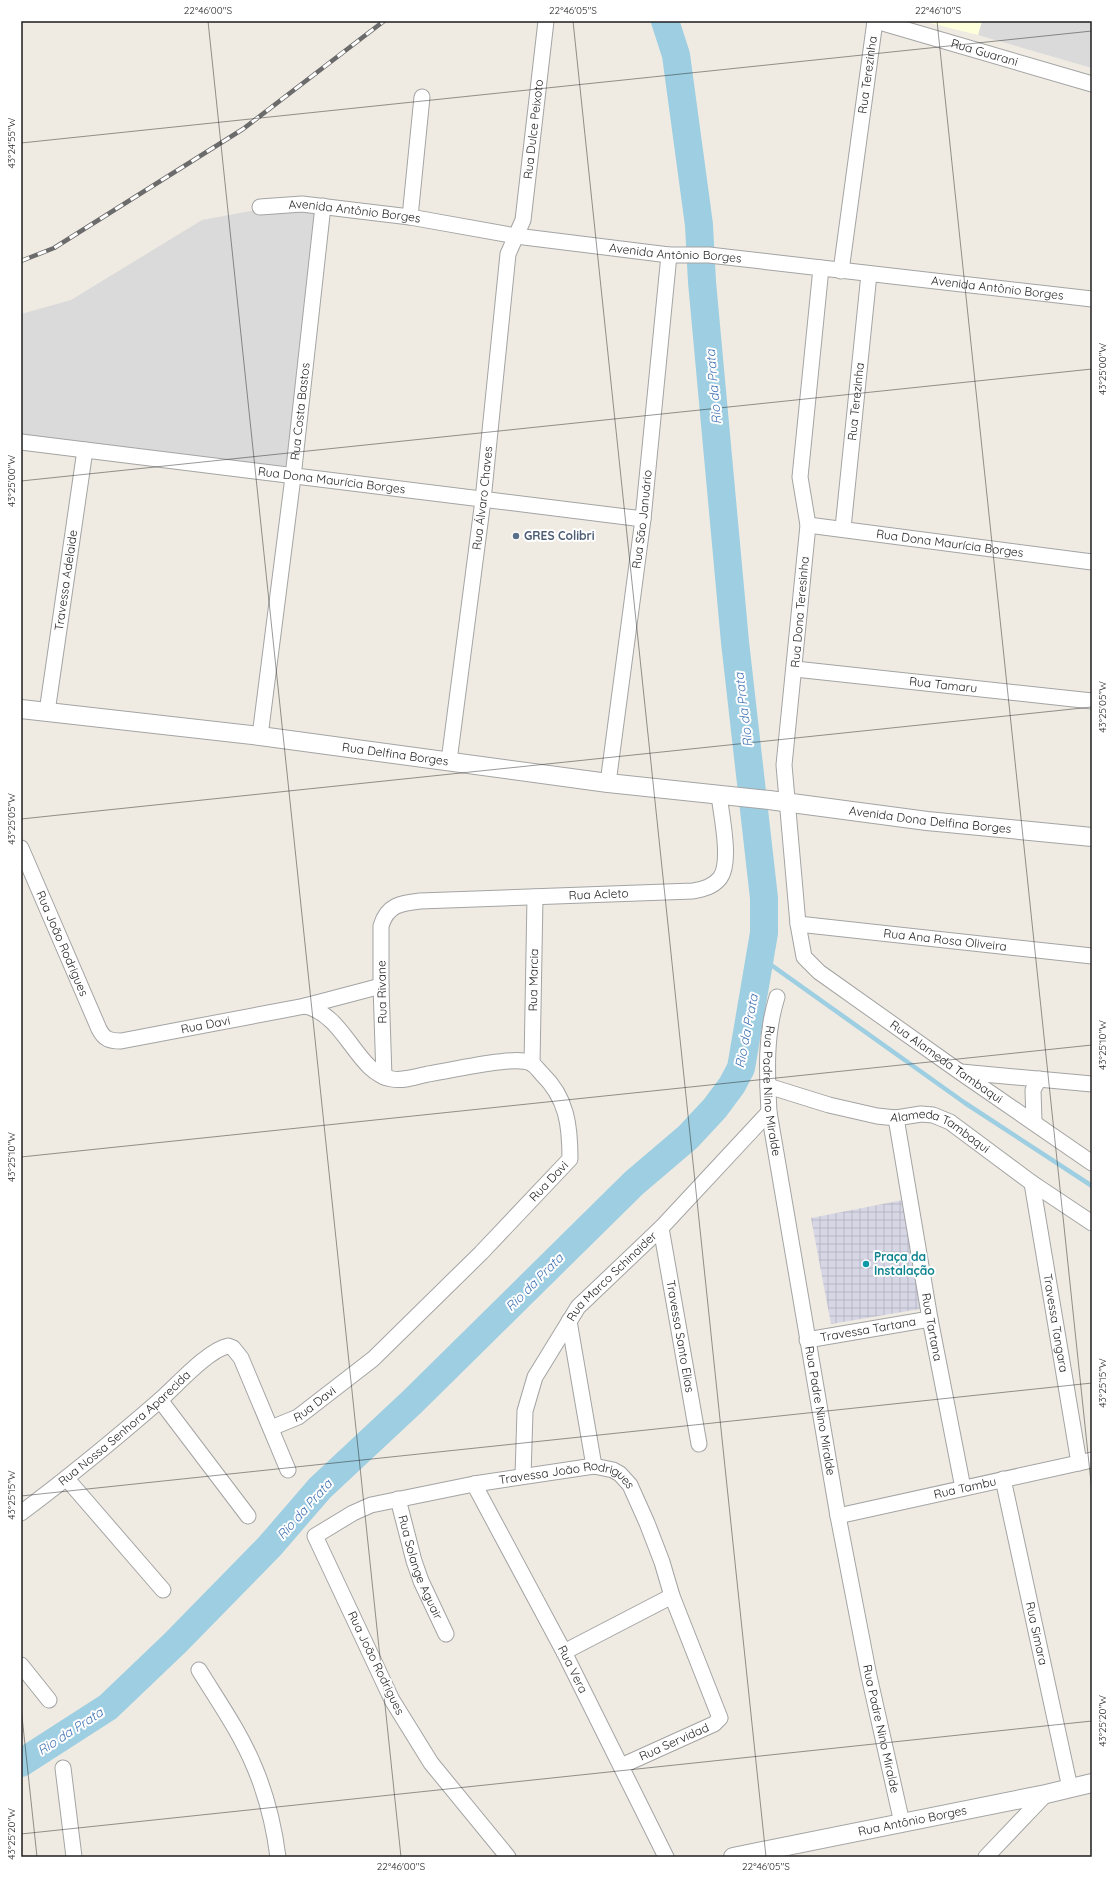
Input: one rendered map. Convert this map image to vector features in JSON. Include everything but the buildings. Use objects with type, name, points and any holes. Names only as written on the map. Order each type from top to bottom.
[{"type":"street","name":"Rua Dulce Peixoto","points":[[516,236],[523,220],[546,21]]},
{"type":"street","name":"Rua Guarani","points":[[876,21],[1092,84]]},
{"type":"street","name":"Rua Terezinha","points":[[841,271],[876,21]]},
{"type":"street","points":[[410,217],[422,97]]},
{"type":"street","name":"Avenida Antônio Borges","points":[[260,207],[302,204],[323,206],[410,217],[516,236],[669,255],[709,255],[1092,299]]},
{"type":"street","name":"Rua Costa Bastos","points":[[260,736],[293,477],[323,206]]},
{"type":"street","name":"Rua Álvaro Chaves","points":[[449,761],[483,500],[508,254],[516,236]]},
{"type":"street","name":"Rua Sāo Januário","points":[[608,783],[643,519],[669,255]]},
{"type":"street","name":"Rua Dona Teresinha","points":[[804,957],[798,924],[784,765],[795,669],[808,525],[800,477],[821,268]]},
{"type":"street","name":"Rua Terezinha","points":[[843,528],[869,274]]},
{"type":"street","name":"Rua Dona Maurícia Borges","points":[[21,442],[293,477],[643,519]]},
{"type":"street","name":"Travessa Adelaide","points":[[47,712],[85,450]]},
{"type":"street","name":"Rua Dona Maurícia Borges","points":[[808,525],[843,528],[1007,552],[1092,562]]},
{"type":"street","name":"Rua Tamaru","points":[[795,669],[1092,701]]},
{"type":"street","name":"Rua Delfina Borges","points":[[21,709],[260,736],[608,783],[769,800]]},
{"type":"street","name":"Rua Acleto","points":[[390,909],[402,903],[420,901],[692,891],[705,889],[720,878],[724,870],[726,856],[726,796]]},
{"type":"street","name":"Avenida Dona Delfina Borges","points":[[769,800],[927,821],[1092,837]]},
{"type":"street","name":"Rua João Rodrigues","points":[[21,848],[99,1029],[106,1038]]},
{"type":"street","name":"Rua Marcia","points":[[532,1064],[535,897]]},
{"type":"street","name":"Rua Rivane","points":[[384,1077],[381,926],[383,918],[390,909]]},
{"type":"street","name":"Rua Ana Rosa Oliveira","points":[[798,924],[1092,956]]},
{"type":"street","name":"Rua Alameda Tambaqui","points":[[804,957],[819,972],[1092,1163]]},
{"type":"street","name":"Rua Davi","points":[[106,1038],[121,1041],[305,1006],[381,986]]},
{"type":"street","name":"Rua Padre Nino Miralde","points":[[777,997],[769,1026],[769,1112],[838,1516],[869,1676],[902,1823]]},
{"type":"street","points":[[305,1006],[313,1007],[325,1014],[347,1038],[364,1061],[384,1077],[404,1079],[498,1062],[510,1061],[532,1064]]},
{"type":"street","name":"Rua Davi","points":[[271,1428],[298,1418],[373,1359],[470,1264],[570,1159],[568,1120],[563,1101],[551,1082],[532,1064]]},
{"type":"street","points":[[960,1072],[1092,1084]]},
{"type":"street","points":[[1034,1122],[1033,1090],[1038,1079]]},
{"type":"street","name":"Alameda Tambaqui","points":[[768,1086],[856,1112],[896,1118],[921,1114],[933,1114],[950,1122],[1032,1183],[1092,1223]]},
{"type":"street","name":"Rua Marco Schinaider","points":[[523,1476],[525,1411],[535,1377],[578,1307],[596,1288],[661,1228],[769,1112]]},
{"type":"street","name":"Rua Tartana","points":[[896,1118],[930,1319],[963,1488]]},
{"type":"street","name":"Travessa Tangara","points":[[1032,1183],[1086,1462]]},
{"type":"street","name":"Travessa Santo Elias","points":[[661,1228],[699,1444]]},
{"type":"street","name":"Travessa Tartana","points":[[807,1340],[930,1319]]},
{"type":"street","points":[[569,1321],[594,1466]]},
{"type":"street","name":"Rua Nossa Senhora Aparecida","points":[[21,1512],[67,1479],[214,1352],[228,1346],[233,1348],[241,1358],[271,1428]]},
{"type":"street","points":[[160,1400],[248,1516]]},
{"type":"street","points":[[271,1428],[288,1470]]},
{"type":"street","name":"Rua Tambu","points":[[838,1516],[1086,1462]]},
{"type":"street","name":"Travessa Joāo Rodrigues","points":[[315,1536],[353,1513],[371,1505],[398,1499],[474,1484],[594,1466],[613,1470],[624,1478],[630,1485],[647,1523],[662,1562],[672,1596],[719,1713]]},
{"type":"street","points":[[67,1479],[163,1590]]},
{"type":"street","name":"Rua Simara","points":[[1003,1479],[1070,1788]]},
{"type":"street","name":"Rua Vera","points":[[474,1484],[564,1652],[666,1857]]},
{"type":"street","name":"Rua Solange Aguair","points":[[398,1499],[414,1562],[446,1634]]},
{"type":"street","name":"Rua Joāo Rodrigues","points":[[315,1536],[392,1700],[431,1763],[508,1857]]},
{"type":"street","points":[[564,1652],[672,1596]]},
{"type":"street","points":[[21,1665],[49,1700]]},
{"type":"street","points":[[199,1670],[236,1729],[254,1766],[266,1801],[278,1857]]},
{"type":"street","name":"Rua Servidad","points":[[621,1766],[714,1724],[720,1720],[719,1713]]},
{"type":"street","points":[[63,1768],[74,1857]]},
{"type":"street","name":"Rua Antônio Borges","points":[[748,1856],[1046,1794],[1092,1783]]},
{"type":"street","points":[[986,1857],[1046,1794]]},
{"type":"shaded area","points":[[922,21],[982,21],[978,35]]},
{"type":"shaded area","points":[[982,21],[1092,21],[1092,68],[978,35]]},
{"type":"shaded area","points":[[304,201],[323,214],[290,469],[21,435],[21,314],[71,300],[202,220]]},
{"type":"shaded area","name":"Praça da Instalação","points":[[903,1200],[920,1309],[831,1324],[811,1218]]},
{"type":"waterway","name":"Rio da Prata","points":[[21,1763],[108,1707],[175,1643],[269,1547],[320,1488],[412,1402],[634,1183],[688,1137],[715,1108],[732,1085],[741,1068],[764,933],[764,898],[735,642],[702,282],[699,225],[676,55],[665,21]]},
{"type":"waterway","points":[[760,957],[965,1103],[1092,1186]]},
{"type":"railway","points":[[21,261],[54,248],[243,129],[384,21]]},
{"type":"place","name":"GRES Colibri","points":[[516,536]]},
{"type":"place","name":"Praça da Instalação","points":[[866,1264]]}]
